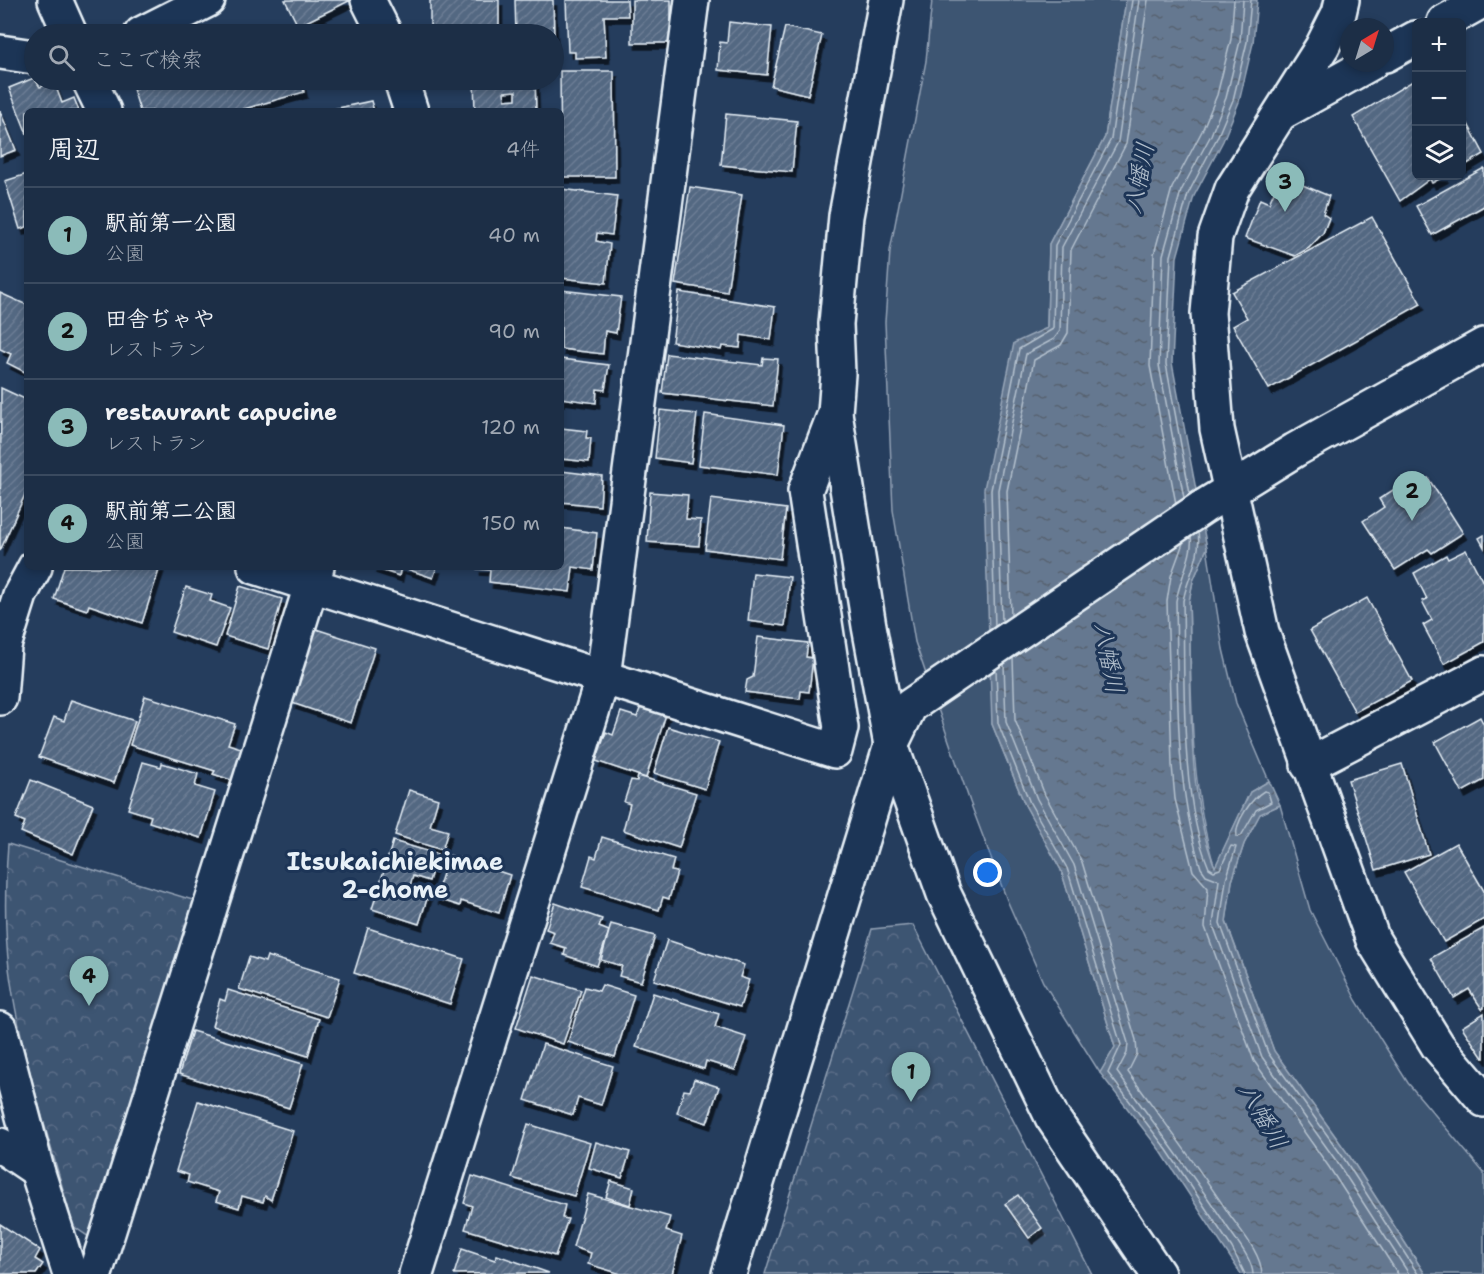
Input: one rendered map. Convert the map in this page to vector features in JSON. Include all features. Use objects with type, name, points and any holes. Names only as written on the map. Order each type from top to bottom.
[{"type":"street","points":[[55,0],[66,24]]},
{"type":"street","points":[[160,24],[207,0]]},
{"type":"street","points":[[368,0],[380,24]]},
{"type":"street","points":[[416,1274],[603,677],[692,0]]},
{"type":"street","points":[[886,0],[846,216],[836,324],[838,374],[835,413],[868,626],[891,745],[944,894],[1052,1117],[1158,1274]]},
{"type":"street","points":[[1342,0],[1339,13],[1322,47],[1232,189],[1215,237],[1209,313],[1210,362],[1217,429],[1262,632],[1308,765],[1373,940],[1438,1046],[1484,1100]]},
{"type":"street","points":[[1451,18],[1484,0]]},
{"type":"street","points":[[1394,50],[1412,40]]},
{"type":"street","points":[[0,52],[24,56]]},
{"type":"street","points":[[1279,114],[1355,72]]},
{"type":"street","points":[[94,90],[103,108]]},
{"type":"street","points":[[404,90],[410,108]]},
{"type":"street","points":[[729,1274],[891,745],[909,706],[1203,507],[1295,450],[1484,345]]},
{"type":"street","points":[[275,570],[314,576],[603,677],[835,751],[841,728],[805,491],[835,413]]},
{"type":"street","points":[[0,698],[4,646],[20,595],[33,570]]},
{"type":"street","points":[[95,1274],[314,576]]},
{"type":"street","points":[[1308,765],[1482,679]]},
{"type":"street","points":[[0,1029],[38,1170],[70,1274]]},
{"type":"street","points":[[0,1145],[38,1170]]},
{"type":"green space","points":[[932,0],[1126,0],[1105,137],[1049,244],[1047,328],[992,724],[1025,805],[1061,870],[1115,1047],[1100,1073],[1043,982],[1007,900],[970,802],[915,642],[893,510],[885,322],[890,251],[926,61]]},
{"type":"green space","points":[[1207,548],[1223,649],[1236,703],[1269,781],[1250,792],[1215,868],[1206,835],[1196,769],[1189,601],[1193,581]]},
{"type":"green space","points":[[1280,805],[1310,910],[1356,1000],[1408,1083],[1484,1173],[1484,1274],[1425,1274],[1348,1154],[1274,1051],[1226,921],[1232,881],[1244,844],[1260,814]]},
{"type":"green space","points":[[8,844],[196,901],[89,1237],[73,1226],[37,1098],[14,1001],[6,937]]},
{"type":"green space","points":[[913,925],[1092,1274],[765,1274],[872,929]]},
{"type":"water","name":"八幡川","points":[[1126,0],[1257,0],[1253,43],[1239,102],[1223,141],[1194,196],[1177,257],[1172,363],[1207,548],[1193,581],[1189,601],[1194,772],[1205,838],[1215,867],[1250,792],[1269,781],[1280,805],[1260,814],[1244,844],[1232,881],[1226,922],[1274,1051],[1348,1154],[1425,1274],[1241,1274],[1162,1153],[1100,1073],[1115,1047],[1061,870],[1025,805],[992,724],[984,489],[1014,343],[1047,328],[1049,244],[1105,137]]},
{"type":"building","points":[[285,0],[351,0],[302,24],[297,24]]},
{"type":"building","points":[[430,0],[499,0],[499,24],[430,24]]},
{"type":"building","points":[[515,0],[553,0],[554,24],[516,24]]},
{"type":"building","points":[[566,0],[627,0],[628,16],[604,16],[606,57],[575,58],[575,52],[568,52]]},
{"type":"building","points":[[632,0],[671,0],[671,43],[632,43]]},
{"type":"building","points":[[729,22],[772,27],[767,75],[718,70],[720,42],[727,43]]},
{"type":"building","points":[[785,27],[822,35],[808,95],[771,86]]},
{"type":"building","points":[[564,71],[614,71],[615,177],[564,177],[564,108],[560,108],[560,90],[564,90]]},
{"type":"building","points":[[1412,81],[1412,180],[1429,180],[1400,201],[1353,117]]},
{"type":"building","points":[[24,82],[24,90],[57,90],[62,103],[74,98],[78,108],[24,108],[24,126],[9,88]]},
{"type":"building","points":[[133,90],[304,90],[304,92],[248,108],[139,108]]},
{"type":"building","points":[[474,90],[535,90],[536,108],[475,108]],"holes":[[[516,91],[516,99],[505,100],[504,92]]]},
{"type":"building","points":[[371,101],[373,108],[338,108]]},
{"type":"building","points":[[0,111],[16,150],[0,156]]},
{"type":"building","points":[[726,114],[797,121],[792,172],[721,165]]},
{"type":"building","points":[[1466,120],[1484,154],[1466,165]]},
{"type":"building","points":[[1484,168],[1484,206],[1432,235],[1416,206]]},
{"type":"building","points":[[24,175],[24,228],[20,229],[5,181]]},
{"type":"building","points":[[1281,176],[1329,196],[1323,214],[1329,218],[1323,233],[1309,248],[1295,256],[1245,238],[1260,199],[1269,203]]},
{"type":"building","points":[[690,187],[742,195],[727,292],[675,284]]},
{"type":"building","points":[[564,189],[617,196],[612,235],[597,233],[596,241],[610,244],[606,283],[564,278]]},
{"type":"building","points":[[1372,217],[1421,304],[1269,389],[1233,326],[1247,318],[1232,292]]},
{"type":"building","points":[[564,290],[621,297],[616,333],[605,331],[603,354],[564,349]]},
{"type":"building","points":[[679,292],[775,307],[771,340],[741,335],[740,348],[722,346],[721,350],[672,342]]},
{"type":"building","points":[[0,293],[24,304],[24,372],[7,363],[11,354],[0,349]]},
{"type":"building","points":[[667,354],[762,365],[763,358],[778,359],[773,406],[662,393]]},
{"type":"building","points":[[564,359],[609,365],[605,390],[597,389],[596,403],[564,398]]},
{"type":"building","points":[[1,388],[24,399],[24,497],[0,551]]},
{"type":"building","points":[[660,410],[697,414],[691,463],[655,458]]},
{"type":"building","points":[[705,414],[784,425],[778,475],[699,465]]},
{"type":"building","points":[[564,428],[587,431],[586,438],[591,438],[589,462],[564,459]]},
{"type":"building","points":[[564,471],[602,476],[600,506],[564,502]]},
{"type":"building","points":[[1428,478],[1463,533],[1432,553],[1428,549],[1395,570],[1363,521],[1384,507],[1379,499],[1407,481],[1412,488]]},
{"type":"building","points":[[650,492],[688,495],[686,519],[701,520],[699,546],[647,542]]},
{"type":"building","points":[[711,499],[786,509],[780,559],[705,549]]},
{"type":"building","points":[[564,528],[597,533],[593,570],[573,567],[570,592],[489,582],[490,570],[564,570]]},
{"type":"building","points":[[1484,535],[1484,547],[1479,538]]},
{"type":"building","points":[[1466,550],[1484,584],[1484,642],[1444,664],[1423,625],[1432,620],[1422,601],[1427,599],[1414,573],[1446,555],[1448,559]]},
{"type":"building","points":[[63,570],[159,570],[142,623],[89,605],[87,610],[54,599]]},
{"type":"building","points":[[381,570],[400,570],[399,576]]},
{"type":"building","points":[[410,570],[436,570],[433,578]]},
{"type":"building","points":[[753,573],[790,577],[785,626],[748,621]]},
{"type":"building","points":[[240,586],[282,599],[268,649],[225,636]]},
{"type":"building","points":[[186,587],[212,595],[210,601],[230,608],[216,647],[171,632]]},
{"type":"building","points":[[1367,598],[1412,681],[1355,712],[1310,630]]},
{"type":"building","points":[[316,629],[375,648],[351,723],[292,703]]},
{"type":"building","points":[[758,637],[808,643],[806,657],[813,658],[809,692],[801,691],[800,699],[745,692],[747,680],[753,677]]},
{"type":"building","points":[[145,696],[235,724],[228,744],[244,749],[234,781],[213,774],[215,771],[130,745]]},
{"type":"building","points":[[71,700],[135,721],[114,783],[39,757],[54,717],[64,721]]},
{"type":"building","points":[[642,703],[667,711],[646,778],[596,761],[606,732],[613,735],[621,712],[637,717]]},
{"type":"building","points":[[1480,717],[1484,725],[1484,780],[1462,792],[1435,742]]},
{"type":"building","points":[[668,727],[719,742],[705,789],[654,773]]},
{"type":"building","points":[[143,762],[161,767],[162,763],[198,774],[195,786],[215,792],[201,838],[149,822],[151,816],[128,809]]},
{"type":"building","points":[[1402,764],[1429,854],[1376,870],[1348,780]]},
{"type":"building","points":[[638,776],[696,793],[679,848],[623,830],[630,804],[624,802],[631,780],[637,781]]},
{"type":"building","points":[[31,780],[93,805],[73,854],[21,832],[25,822],[16,818]]},
{"type":"building","points":[[409,790],[438,799],[430,826],[448,831],[442,850],[395,835]]},
{"type":"building","points":[[602,837],[674,859],[671,871],[677,872],[669,899],[663,897],[659,910],[582,887],[591,856],[596,858]]},
{"type":"building","points":[[393,841],[437,854],[429,881],[413,876],[409,889],[428,896],[419,924],[372,909]]},
{"type":"building","points":[[1456,843],[1484,891],[1484,919],[1444,942],[1404,872]]},
{"type":"building","points":[[449,855],[510,875],[499,913],[461,901],[460,906],[435,898]]},
{"type":"building","points":[[555,903],[602,919],[599,927],[609,931],[597,966],[564,955],[566,948],[550,943],[554,932],[546,929]]},
{"type":"building","points":[[611,924],[655,936],[641,982],[619,976],[622,966],[601,960]]},
{"type":"building","points":[[368,928],[464,959],[450,1004],[354,973]]},
{"type":"building","points":[[1484,928],[1484,1008],[1482,1009],[1469,989],[1454,998],[1431,958]]},
{"type":"building","points":[[667,940],[744,965],[740,977],[749,980],[740,1007],[654,980]]},
{"type":"building","points":[[267,956],[340,978],[327,1017],[239,989],[249,957],[265,962]]},
{"type":"building","points":[[533,975],[581,990],[563,1044],[516,1028]]},
{"type":"building","points":[[602,985],[634,995],[615,1057],[568,1042],[585,987],[599,991]]},
{"type":"building","points":[[228,990],[319,1019],[308,1056],[212,1026],[220,999],[225,1001]]},
{"type":"building","points":[[653,993],[719,1014],[715,1027],[746,1037],[735,1070],[706,1061],[704,1069],[636,1047]]},
{"type":"building","points":[[1484,1013],[1484,1058],[1483,1058],[1462,1027]]},
{"type":"building","points":[[192,1031],[303,1064],[289,1108],[179,1074]]},
{"type":"building","points":[[543,1044],[613,1066],[601,1105],[578,1098],[573,1115],[525,1100]]},
{"type":"building","points":[[694,1079],[719,1087],[707,1123],[677,1113],[684,1090],[690,1091]]},
{"type":"building","points":[[198,1101],[293,1131],[271,1200],[265,1196],[263,1202],[242,1196],[239,1208],[216,1201],[219,1192],[187,1182],[189,1175],[176,1171]]},
{"type":"building","points":[[528,1124],[590,1143],[574,1196],[512,1178]]},
{"type":"building","points":[[596,1142],[630,1152],[622,1178],[589,1168]]},
{"type":"building","points":[[472,1176],[565,1205],[562,1218],[568,1219],[555,1256],[465,1229],[472,1206],[464,1203]]},
{"type":"building","points":[[611,1181],[634,1188],[630,1205],[606,1197]]},
{"type":"building","points":[[588,1194],[670,1217],[666,1231],[682,1236],[672,1274],[621,1274],[588,1264],[591,1253],[573,1247]]},
{"type":"building","points":[[1018,1195],[1042,1228],[1029,1238],[1005,1204]]},
{"type":"building","points":[[0,1224],[40,1250],[35,1259],[43,1264],[36,1274],[0,1274]]},
{"type":"building","points":[[462,1249],[495,1260],[497,1255],[549,1273],[454,1274]]},
{"type":"place","name":"restaurant capucine","points":[[1285,212]]},
{"type":"place","name":"田舎ぢゃや","points":[[1412,521]]},
{"type":"place","name":"駅前第二公園","points":[[89,1006]]},
{"type":"place","name":"駅前第一公園","points":[[911,1102]]},
{"type":"district","name":"Itsukaichiekimae 2-chome","points":[[395,876]]}]
